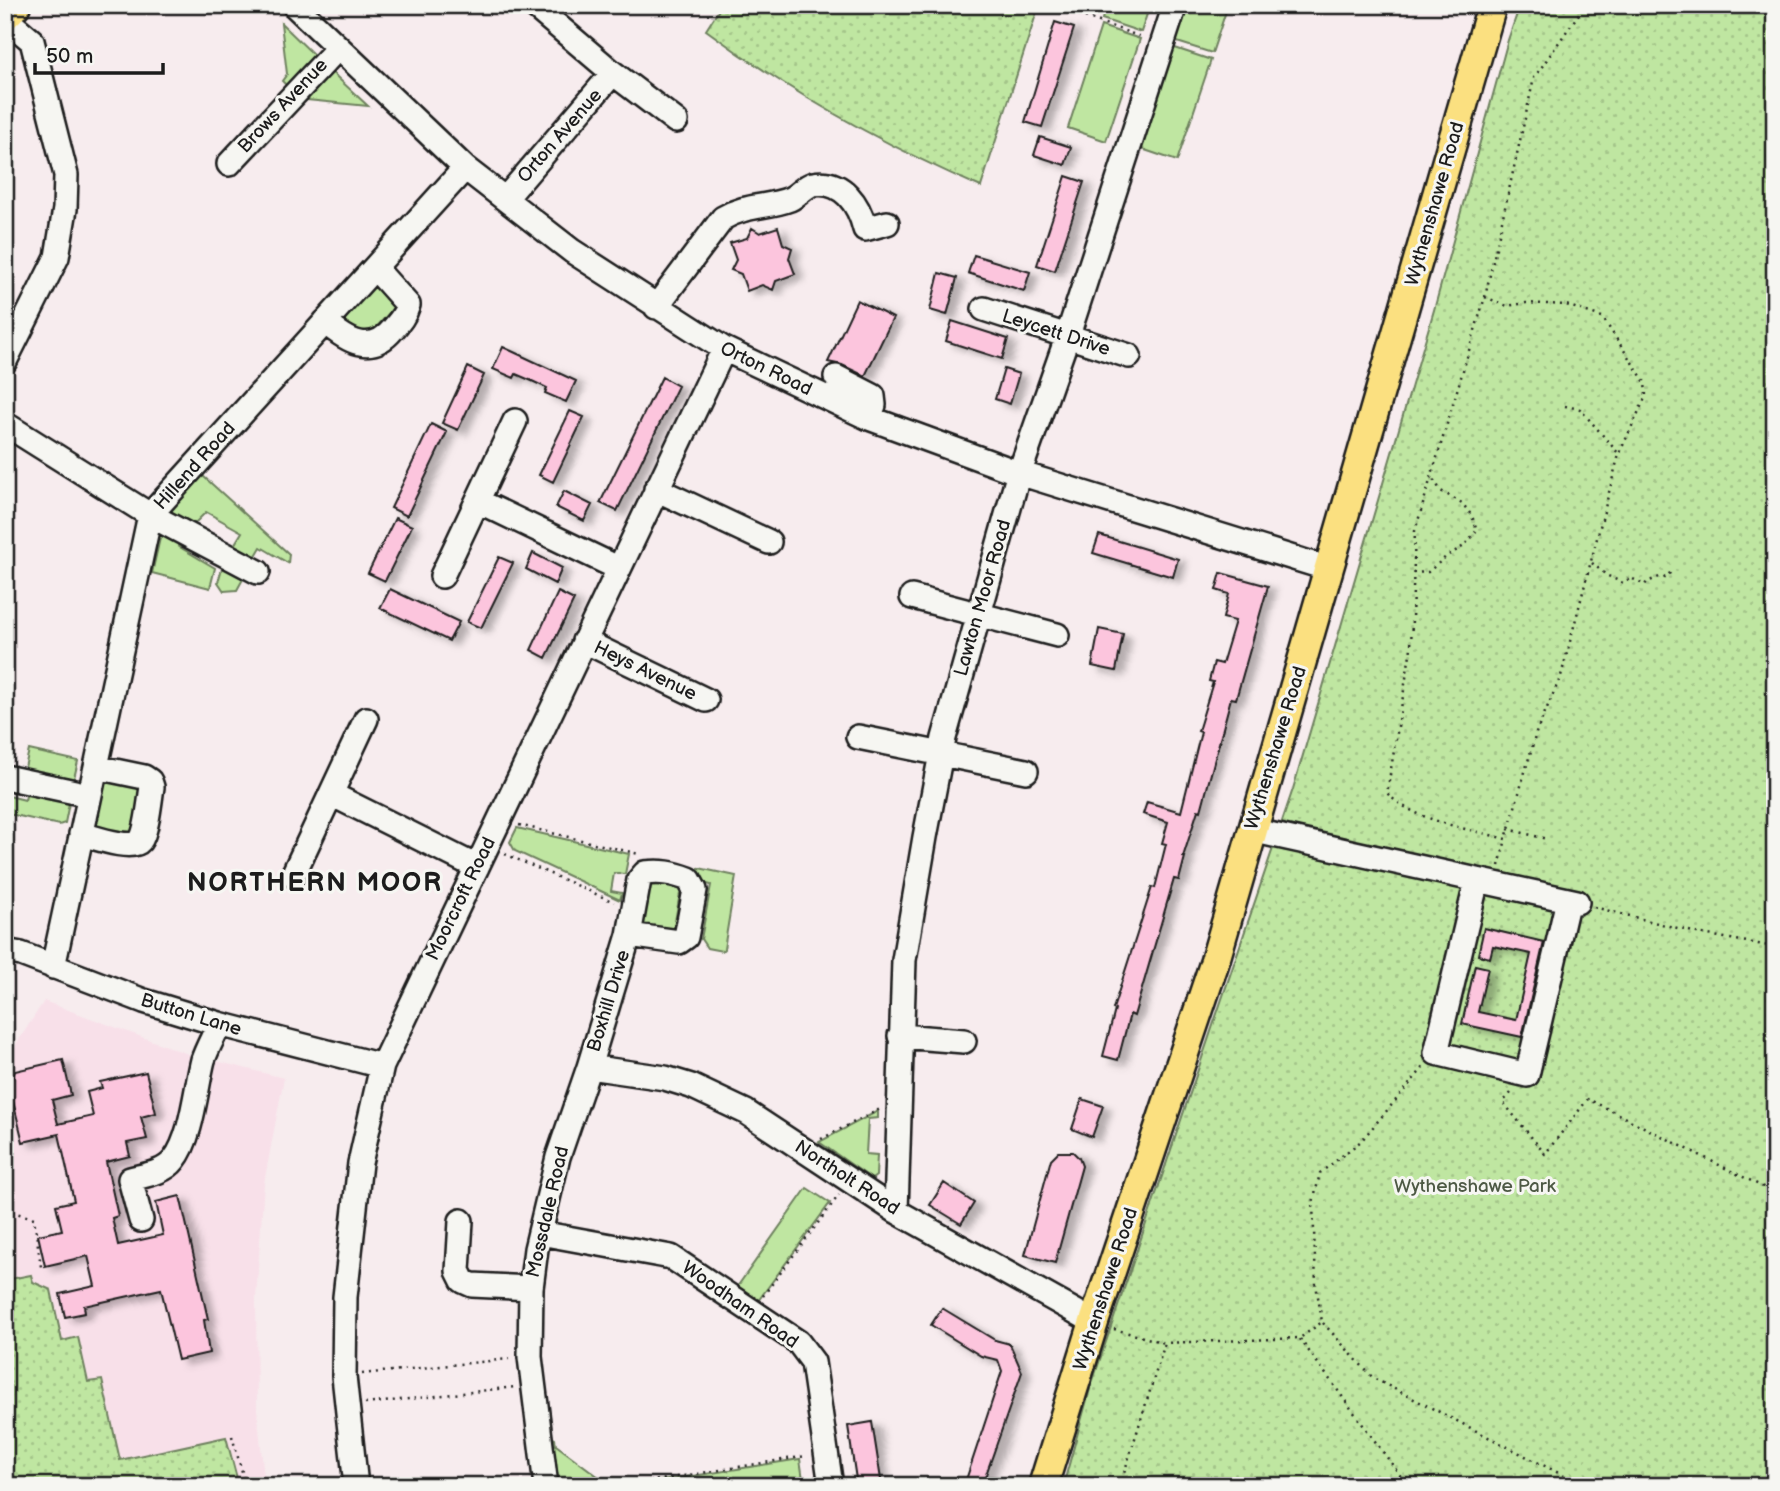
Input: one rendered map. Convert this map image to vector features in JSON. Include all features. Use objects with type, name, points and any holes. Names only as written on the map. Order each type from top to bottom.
[{"type":"main road","points":[[5,17],[16,5]]},
{"type":"main road","name":"Wythenshawe Road","points":[[1043,1486],[1100,1324],[1215,961],[1492,5]]},
{"type":"street","name":"Orton Road","points":[[294,5],[465,168],[572,251],[724,349],[869,418],[1019,473],[1329,569]]},
{"type":"street","name":"Orton Avenue","points":[[533,5],[613,73],[676,121]]},
{"type":"street","name":"Lawton Moor Road","points":[[896,1211],[904,960],[941,754],[1019,473],[1068,335],[1175,5]]},
{"type":"street","points":[[5,17],[32,41],[66,174],[65,209],[57,257],[5,361]]},
{"type":"street","name":"Brows Avenue","points":[[229,164],[338,48]]},
{"type":"street","name":"Orton Avenue","points":[[506,198],[613,73]]},
{"type":"street","name":"Hillend Road","points":[[53,967],[150,515],[465,168]]},
{"type":"street","points":[[656,307],[723,218],[737,209],[791,198],[811,184],[832,185],[850,197],[861,212],[865,229],[887,223]]},
{"type":"street","points":[[326,322],[340,335],[356,342],[372,344],[384,340],[405,315],[408,305],[375,268]]},
{"type":"street","name":"Leycett Drive","points":[[984,309],[1129,356]]},
{"type":"street","name":"Moorcroft Road","points":[[356,1486],[344,1376],[345,1297],[360,1163],[382,1066],[724,349]]},
{"type":"street","points":[[836,377],[873,396],[874,405],[869,418]]},
{"type":"street","points":[[442,576],[515,421]]},
{"type":"street","points":[[5,424],[150,515],[258,572]]},
{"type":"street","points":[[656,489],[769,542]]},
{"type":"street","points":[[478,501],[618,568]]},
{"type":"street","points":[[912,597],[1057,635]]},
{"type":"street","name":"Heys Avenue","points":[[584,642],[706,700]]},
{"type":"street","points":[[293,875],[366,719]]},
{"type":"street","points":[[858,737],[1026,771]]},
{"type":"street","points":[[81,834],[135,845],[144,833],[152,787],[150,781],[144,777],[96,766]]},
{"type":"street","points":[[5,777],[89,795]]},
{"type":"street","points":[[331,794],[477,867]]},
{"type":"street","points":[[1251,830],[1573,901],[1527,1075],[1436,1053],[1477,880]]},
{"type":"street","name":"Boxhill Drive","points":[[589,1067],[629,935],[639,880],[645,873],[659,872],[672,872],[689,878],[695,890],[686,937],[679,942],[629,935]]},
{"type":"street","name":"Button Lane","points":[[5,951],[21,954],[144,1001],[219,1024],[382,1066]]},
{"type":"street","points":[[141,1220],[130,1179],[156,1172],[174,1161],[182,1147],[204,1058],[219,1024]]},
{"type":"street","points":[[900,1036],[964,1041]]},
{"type":"street","name":"Northolt Road","points":[[589,1067],[665,1078],[691,1086],[746,1112],[896,1211],[1100,1324]]},
{"type":"street","name":"Mossdale Road","points":[[546,1486],[532,1385],[531,1288],[540,1233],[558,1157],[589,1067]]},
{"type":"street","points":[[461,1221],[458,1271],[463,1281],[472,1285],[531,1288]]},
{"type":"street","name":"Woodham Road","points":[[540,1233],[671,1257],[798,1342],[813,1362],[831,1486]]},
{"type":"path","points":[[1052,5],[1162,44]]},
{"type":"path","points":[[1485,297],[1507,306],[1526,303],[1566,305],[1602,317],[1645,382],[1646,396],[1619,454],[1561,677],[1536,733],[1506,839],[1412,811],[1397,803],[1387,793],[1411,648],[1415,531],[1485,297],[1534,78],[1585,5]]},
{"type":"path","points":[[1752,5],[1775,18]]},
{"type":"path","points":[[1565,406],[1580,409],[1619,454]]},
{"type":"path","points":[[1413,573],[1428,572],[1447,556],[1464,547],[1478,530],[1462,503],[1441,491],[1431,476]]},
{"type":"path","points":[[1592,563],[1617,581],[1623,583],[1631,578],[1645,585],[1662,576],[1665,578],[1673,570]]},
{"type":"path","points":[[499,820],[644,855],[659,872]]},
{"type":"path","points":[[1508,830],[1546,839]]},
{"type":"path","points":[[504,854],[633,911]]},
{"type":"path","points":[[1573,901],[1697,933],[1775,947]]},
{"type":"path","points":[[1436,1053],[1361,1141],[1320,1173],[1313,1203],[1316,1284],[1322,1322],[1373,1378],[1584,1486]]},
{"type":"path","points":[[1527,1075],[1503,1102],[1545,1154],[1588,1099],[1775,1193]]},
{"type":"path","points":[[807,1151],[816,1141],[899,1099]]},
{"type":"path","points":[[753,1310],[850,1182]]},
{"type":"path","points":[[5,1210],[34,1217],[41,1266]]},
{"type":"path","points":[[1100,1324],[1165,1343],[1300,1338],[1322,1322]]},
{"type":"path","points":[[1300,1338],[1408,1486]]},
{"type":"path","points":[[1121,1486],[1165,1343]]},
{"type":"path","points":[[344,1376],[530,1357]]},
{"type":"path","points":[[346,1406],[532,1385]]},
{"type":"path","points":[[232,1436],[246,1486]]},
{"type":"path","points":[[646,1486],[646,1482],[826,1452]]},
{"type":"shaded area","points":[[44,1001],[188,1054],[284,1078],[264,1183],[256,1299],[257,1409],[265,1486],[5,1486],[5,1071],[17,1043]]},
{"type":"green space","points":[[722,5],[1039,5],[981,187],[909,154],[839,116],[738,53],[706,30]]},
{"type":"green space","points":[[1107,5],[1150,5],[1141,32],[1102,19]]},
{"type":"green space","points":[[1185,5],[1228,5],[1212,53],[1174,41]]},
{"type":"green space","name":"Wythenshawe Park","points":[[1520,5],[1775,5],[1775,1486],[1063,1486],[1090,1389],[1293,789],[1434,310]]},
{"type":"green space","points":[[281,23],[316,57],[287,86],[282,81],[287,74]]},
{"type":"green space","points":[[1101,26],[1140,39],[1106,141],[1068,128]]},
{"type":"green space","points":[[1172,47],[1211,60],[1177,161],[1139,148]]},
{"type":"green space","points":[[325,66],[368,106],[307,100],[300,92]]},
{"type":"green space","points":[[379,279],[399,302],[364,341],[341,323]]},
{"type":"green space","points":[[199,476],[203,476],[289,554],[288,563],[261,547],[254,559],[233,547],[242,532],[206,512],[193,525],[171,512]]},
{"type":"green space","points":[[163,525],[181,534],[178,546],[215,568],[210,588],[152,573]]},
{"type":"green space","points":[[225,558],[248,570],[237,590],[224,591],[218,582]]},
{"type":"green space","points":[[29,750],[78,761],[72,787],[23,776]]},
{"type":"green space","points":[[106,771],[143,785],[135,829],[127,834],[96,827]]},
{"type":"green space","points":[[28,788],[63,796],[69,803],[65,823],[59,825],[5,813],[5,795],[25,800]]},
{"type":"green space","points":[[517,828],[629,854],[625,874],[614,873],[611,891],[622,893],[620,900],[515,851],[510,842]]},
{"type":"green space","points":[[699,868],[736,876],[722,951],[707,948],[701,939],[711,885],[699,882]]},
{"type":"green space","points":[[658,876],[681,888],[674,927],[671,930],[645,928],[637,919],[642,885]]},
{"type":"green space","points":[[878,1111],[878,1118],[868,1119],[866,1154],[877,1155],[876,1176],[872,1179],[819,1142]]},
{"type":"green space","points":[[807,1188],[830,1203],[758,1301],[737,1287]]},
{"type":"green space","points":[[31,1275],[33,1282],[51,1290],[62,1341],[78,1337],[88,1382],[102,1380],[120,1460],[226,1437],[239,1486],[5,1486],[5,1280]]},
{"type":"green space","points":[[548,1436],[555,1439],[556,1445],[611,1486],[549,1486]]},
{"type":"green space","points":[[800,1459],[804,1486],[649,1486],[648,1483]]},
{"type":"building","points":[[1055,22],[1074,28],[1042,127],[1025,122]]},
{"type":"building","points":[[1040,137],[1071,147],[1065,165],[1034,155]]},
{"type":"building","points":[[1066,176],[1084,182],[1055,271],[1037,265]]},
{"type":"building","points":[[778,227],[783,244],[792,248],[789,258],[795,274],[776,281],[773,290],[762,285],[747,291],[741,274],[731,270],[736,260],[730,243],[747,238],[752,228],[760,233]]},
{"type":"building","points":[[974,255],[1030,272],[1024,291],[968,273]]},
{"type":"building","points":[[939,273],[957,278],[947,315],[930,310]]},
{"type":"building","points":[[857,300],[893,318],[865,376],[842,365],[828,362]]},
{"type":"building","points":[[952,321],[1008,339],[1002,359],[946,341]]},
{"type":"building","points":[[503,347],[576,381],[566,402],[545,393],[547,388],[532,381],[516,374],[514,378],[493,369]]},
{"type":"building","points":[[468,367],[484,375],[458,430],[442,423]]},
{"type":"building","points":[[1004,369],[1019,374],[1010,404],[995,399]]},
{"type":"building","points":[[662,377],[678,386],[617,511],[600,503]]},
{"type":"building","points":[[570,411],[584,417],[553,482],[539,475]]},
{"type":"building","points":[[431,424],[447,432],[407,516],[391,508]]},
{"type":"building","points":[[564,491],[592,505],[584,521],[556,507]]},
{"type":"building","points":[[395,518],[412,526],[385,581],[368,573]]},
{"type":"building","points":[[1099,535],[1178,559],[1173,577],[1093,553]]},
{"type":"building","points":[[533,553],[562,568],[555,584],[526,569]]},
{"type":"building","points":[[499,557],[513,563],[481,628],[467,622]]},
{"type":"building","points":[[1221,573],[1268,586],[1236,699],[1231,698],[1201,811],[1198,810],[1183,857],[1179,880],[1174,879],[1134,1016],[1130,1014],[1118,1060],[1103,1056],[1115,1010],[1113,1009],[1152,887],[1155,888],[1166,844],[1162,843],[1168,822],[1143,814],[1147,802],[1181,812],[1201,732],[1198,731],[1213,682],[1209,681],[1214,662],[1222,664],[1235,621],[1223,618],[1229,594],[1216,590]]},
{"type":"building","points":[[390,589],[459,622],[449,641],[380,608]]},
{"type":"building","points":[[558,592],[574,600],[546,658],[531,650]]},
{"type":"building","points":[[1099,629],[1123,634],[1116,671],[1092,666]]},
{"type":"building","points":[[1484,928],[1544,942],[1522,1037],[1462,1024],[1475,965],[1488,968],[1478,1012],[1516,1020],[1531,954],[1493,946],[1490,958],[1478,955]]},
{"type":"building","points":[[63,1060],[71,1095],[52,1100],[58,1124],[93,1116],[87,1092],[102,1088],[100,1082],[146,1072],[156,1113],[141,1117],[147,1139],[127,1143],[130,1156],[106,1162],[118,1216],[112,1218],[118,1245],[163,1235],[156,1202],[180,1196],[208,1319],[204,1320],[209,1353],[178,1360],[161,1289],[84,1306],[85,1313],[65,1317],[60,1294],[95,1286],[88,1256],[45,1266],[38,1235],[62,1230],[56,1205],[74,1201],[59,1134],[23,1142],[9,1085],[15,1071]]},
{"type":"building","points":[[1082,1099],[1103,1106],[1092,1137],[1072,1129]]},
{"type":"building","points":[[1058,1152],[1073,1152],[1082,1166],[1055,1263],[1025,1255],[1051,1159]]},
{"type":"building","points":[[944,1183],[974,1203],[961,1224],[930,1205]]},
{"type":"building","points":[[942,1308],[995,1340],[1010,1344],[1022,1372],[982,1486],[964,1486],[1002,1371],[998,1360],[981,1356],[931,1325]]},
{"type":"building","points":[[872,1422],[882,1486],[857,1486],[848,1426]]},
{"type":"district","name":"NORTHERN MOOR","points":[[315,883]]}]
